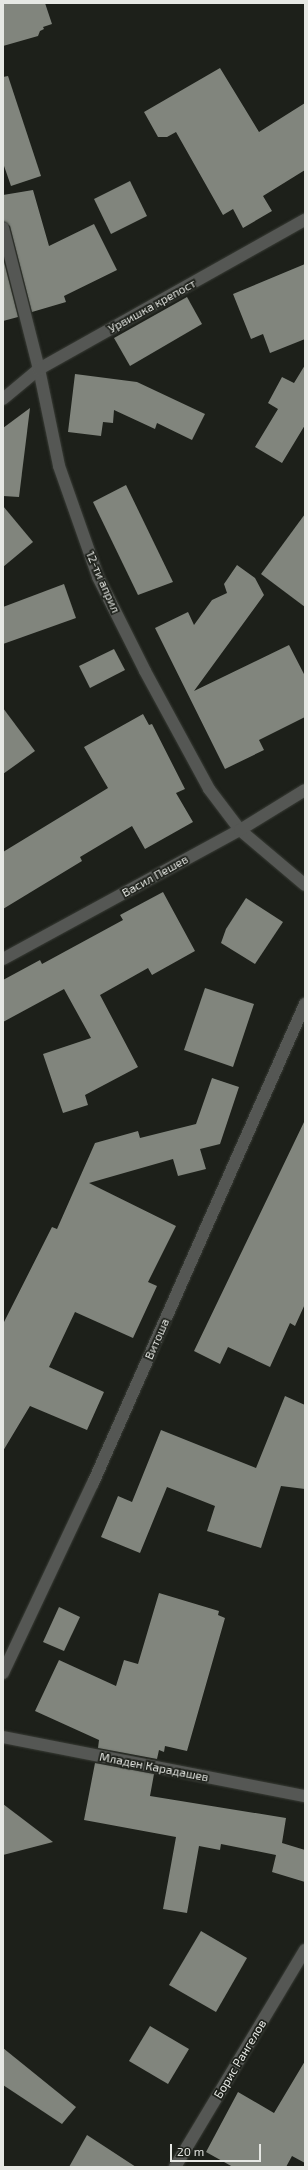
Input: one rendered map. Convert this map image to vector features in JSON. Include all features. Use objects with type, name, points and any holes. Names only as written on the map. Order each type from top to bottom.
[{"type":"street","name":"Урвишка крепост","points":[[3,399],[39,369],[305,220]]},
{"type":"street","name":"12-ти април","points":[[3,228],[39,369],[59,466],[98,577],[145,670],[209,789],[240,830],[305,885]]},
{"type":"street","name":"Васил Пешев","points":[[3,959],[240,830],[305,790]]},
{"type":"street","name":"Витоша","points":[[3,1673],[93,1483],[305,1004]]},
{"type":"street","name":"Младен Карадашев","points":[[3,1737],[305,1796]]},
{"type":"street","name":"Борис Рангелов","points":[[175,2167],[305,1950]]},
{"type":"building","points":[[3,3],[45,3],[52,24],[43,27],[44,29],[40,31],[38,36],[3,46]]},
{"type":"building","points":[[220,68],[259,132],[305,103],[305,170],[263,196],[272,211],[243,228],[233,209],[223,215],[176,132],[167,137],[158,137],[144,112]]},
{"type":"building","points":[[8,76],[41,176],[11,186],[3,163],[3,77]]},
{"type":"building","points":[[130,181],[147,216],[111,234],[94,199]]},
{"type":"building","points":[[33,190],[49,246],[94,224],[117,270],[64,296],[66,302],[32,312],[10,226],[3,221],[3,195]]},
{"type":"building","points":[[3,258],[18,317],[3,321]]},
{"type":"building","points":[[305,264],[305,339],[270,353],[263,334],[251,339],[233,294]]},
{"type":"building","points":[[187,297],[202,324],[130,366],[114,338]]},
{"type":"building","points":[[305,365],[305,425],[282,463],[255,447],[278,409],[268,403],[282,377],[294,383]]},
{"type":"building","points":[[75,374],[137,382],[205,414],[192,440],[157,423],[155,429],[114,410],[113,423],[103,422],[101,436],[68,432]]},
{"type":"building","points":[[30,408],[19,497],[3,496],[3,428]]},
{"type":"building","points":[[126,485],[173,582],[138,595],[93,502]]},
{"type":"building","points":[[3,506],[33,542],[3,567]]},
{"type":"building","points":[[305,514],[305,607],[261,574]]},
{"type":"building","points":[[237,565],[255,578],[264,595],[194,691],[289,645],[305,676],[305,717],[259,740],[264,750],[225,769],[155,628],[188,612],[194,625],[212,600],[227,593],[224,584]]},
{"type":"building","points":[[64,584],[76,618],[3,644],[3,607]]},
{"type":"building","points":[[114,649],[125,670],[90,688],[79,666]]},
{"type":"building","points":[[3,708],[35,751],[3,774]]},
{"type":"building","points":[[143,714],[149,725],[152,724],[185,789],[176,793],[193,822],[145,849],[132,826],[80,857],[82,861],[3,909],[3,852],[108,788],[84,747]]},
{"type":"building","points":[[163,892],[195,951],[152,975],[148,968],[100,995],[138,1067],[85,1095],[88,1105],[63,1113],[43,1054],[91,1038],[64,989],[3,1022],[3,980],[40,960],[42,964],[123,920],[120,915]]},
{"type":"building","points":[[246,898],[283,922],[255,964],[221,943],[226,929]]},
{"type":"building","points":[[205,988],[254,1004],[233,1067],[184,1050]]},
{"type":"building","points":[[212,1078],[239,1087],[220,1144],[200,1149],[206,1169],[178,1176],[173,1159],[89,1183],[176,1226],[148,1282],[157,1286],[133,1338],[75,1312],[49,1367],[104,1392],[87,1430],[30,1406],[3,1451],[3,1324],[52,1227],[57,1229],[95,1143],[138,1131],[140,1138],[196,1124]]},
{"type":"building","points":[[305,1120],[305,1304],[295,1326],[290,1323],[270,1367],[228,1347],[220,1364],[194,1351]]},
{"type":"building","points":[[285,1396],[305,1405],[305,1489],[281,1486],[261,1548],[207,1531],[215,1506],[167,1487],[140,1553],[101,1537],[118,1496],[132,1502],[161,1430],[256,1468]]},
{"type":"building","points":[[159,1593],[219,1611],[218,1615],[225,1618],[187,1751],[165,1746],[164,1752],[159,1750],[157,1759],[98,1748],[99,1740],[35,1711],[59,1660],[116,1686],[124,1660],[138,1664]]},
{"type":"building","points":[[59,1607],[80,1617],[64,1651],[43,1642]]},
{"type":"building","points":[[95,1763],[154,1774],[150,1796],[286,1818],[282,1843],[305,1850],[305,1882],[272,1872],[276,1855],[221,1844],[220,1850],[199,1846],[187,1913],[163,1909],[176,1837],[84,1820]]},
{"type":"building","points":[[3,1804],[53,1842],[3,1855]]},
{"type":"building","points":[[201,1931],[247,1958],[216,2012],[169,1985]]},
{"type":"building","points":[[150,2026],[189,2049],[168,2084],[129,2061]]},
{"type":"building","points":[[3,2048],[76,2107],[62,2124],[3,2085]]},
{"type":"building","points":[[305,2061],[305,2163],[292,2156],[286,2167],[233,2167],[206,2152],[238,2092],[274,2113]]},
{"type":"building","points":[[87,2135],[136,2167],[69,2167]]}]
